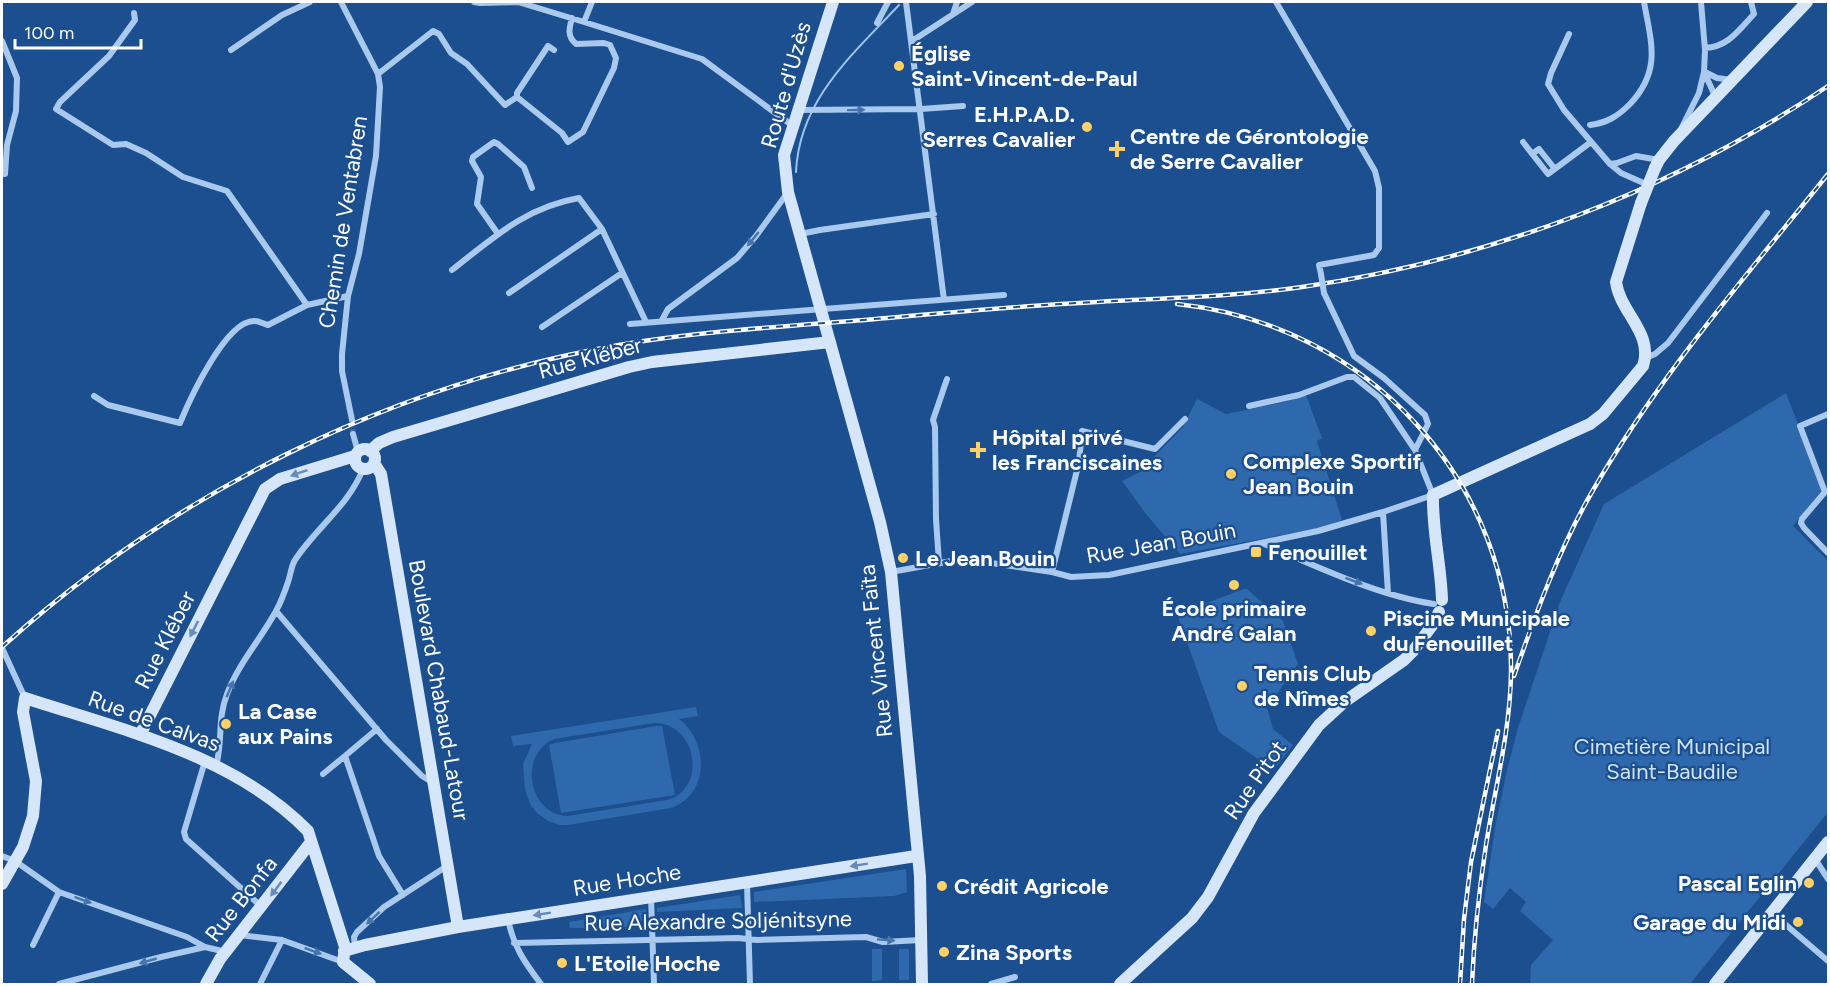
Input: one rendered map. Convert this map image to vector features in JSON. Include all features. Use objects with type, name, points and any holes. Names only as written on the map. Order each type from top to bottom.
[{"type":"street","points":[[231,50],[282,15],[310,2]]},
{"type":"street","name":"Chemin de Ventabren","points":[[341,2],[378,74],[380,87],[376,156],[359,254],[348,296],[342,354],[342,371],[352,420]]},
{"type":"street","points":[[474,2],[518,2],[702,59],[793,126]]},
{"type":"street","points":[[584,22],[592,2]]},
{"type":"street","name":"Route d'Uzès","points":[[823,314],[788,192],[784,155],[833,2]]},
{"type":"street","points":[[877,23],[888,2]]},
{"type":"street","points":[[906,2],[944,300]]},
{"type":"street","points":[[953,15],[957,2]]},
{"type":"street","points":[[912,40],[972,2]]},
{"type":"street","points":[[1276,2],[1375,171],[1379,188],[1379,248],[1374,255],[1319,265],[1324,293],[1354,356],[1384,378],[1425,415],[1428,424],[1415,450]]},
{"type":"street","points":[[1590,125],[1616,117],[1642,92],[1651,72],[1652,50],[1644,2]]},
{"type":"street","points":[[1674,141],[1699,93],[1704,72],[1705,48],[1701,2]]},
{"type":"street","points":[[1705,48],[1717,48],[1728,42],[1754,14],[1751,2]]},
{"type":"street","points":[[1434,495],[1590,424],[1603,414],[1632,381],[1646,358],[1645,344],[1641,333],[1617,294],[1616,282],[1641,203],[1642,183],[1674,141],[1807,2]]},
{"type":"street","points":[[134,13],[135,20],[109,56],[60,102],[56,109],[113,145],[126,144],[146,153],[183,177],[227,191],[307,305]]},
{"type":"street","points":[[517,97],[562,133],[568,142],[583,132],[614,68],[616,58],[610,45],[604,43],[576,44],[572,41],[569,30],[572,18]]},
{"type":"street","points":[[378,74],[433,31],[439,34],[451,53],[467,64],[505,105],[517,97],[517,93],[548,46],[554,50]]},
{"type":"street","points":[[1569,34],[1548,84],[1564,110],[1610,164],[1626,176],[1642,183]]},
{"type":"street","points":[[2,40],[17,78],[16,111],[7,145],[5,174],[2,174]]},
{"type":"street","points":[[1704,72],[1717,78],[1733,81]]},
{"type":"street","points":[[1704,72],[1712,102]]},
{"type":"street","points":[[1699,93],[1712,102]]},
{"type":"street","points":[[798,110],[921,109],[963,106]]},
{"type":"street","points":[[498,234],[477,204],[481,177],[472,161],[473,157],[494,142],[498,144],[524,167],[532,188]]},
{"type":"street","points":[[1523,142],[1548,174],[1592,142]]},
{"type":"street","points":[[1610,164],[1635,156],[1657,164]]},
{"type":"street","points":[[1626,176],[1627,159]]},
{"type":"street","points":[[662,320],[668,309],[737,258],[788,192]]},
{"type":"street","points":[[452,270],[526,215],[579,198],[602,229],[646,322]]},
{"type":"street","points":[[1646,358],[1668,343],[1767,213]]},
{"type":"street","points":[[800,234],[934,214]]},
{"type":"street","points":[[509,293],[602,229]]},
{"type":"street","points":[[542,327],[622,273]]},
{"type":"street","points":[[630,324],[662,320],[823,314],[1004,295]]},
{"type":"street","points":[[94,396],[108,405],[180,423],[192,393],[218,350],[240,326],[254,321],[268,326],[307,305],[348,296]]},
{"type":"street","name":"Rue Vincent Faïta","points":[[823,314],[880,522],[891,572],[916,856],[920,876],[922,984]]},
{"type":"street","name":"Rue Kléber","points":[[140,735],[265,489],[280,479],[364,458],[380,442],[393,437],[629,367],[680,357],[830,342]]},
{"type":"street","points":[[1250,406],[1299,394],[1347,377],[1354,377],[1380,398],[1415,450],[1434,495],[1433,513],[1439,554],[1438,606],[1388,593],[1321,569],[1261,543]]},
{"type":"street","points":[[939,563],[933,420],[946,379]]},
{"type":"street","points":[[1828,414],[1800,426],[1825,492],[1802,519],[1801,524],[1828,553]]},
{"type":"street","points":[[1052,572],[1079,462],[1082,431],[1155,449],[1185,419]]},
{"type":"street","points":[[262,907],[186,839],[183,832],[211,764],[219,755],[220,722],[227,694],[236,675],[276,611],[289,580],[293,562],[312,536],[342,506],[364,458],[353,434]]},
{"type":"street","name":"Boulevard Chabaud-Latour","points":[[364,458],[381,474],[458,927]]},
{"type":"street","name":"Rue Jean Bouin","points":[[891,572],[971,560],[1071,577],[1109,575],[1318,531],[1434,495]]},
{"type":"street","points":[[1383,512],[1388,593]]},
{"type":"street","name":"Rue Pitot","points":[[1120,984],[1198,911],[1254,813],[1319,725],[1344,702],[1404,660],[1434,623],[1438,606]]},
{"type":"street","points":[[276,611],[377,729],[422,776],[433,782]]},
{"type":"street","points":[[2,648],[25,698],[23,712],[36,781],[33,816],[23,847],[2,884]]},
{"type":"street","name":"Rue de Calvas","points":[[25,698],[140,735],[211,764],[261,793],[296,819],[308,831],[347,952]]},
{"type":"street","points":[[323,774],[377,729]]},
{"type":"street","points":[[345,756],[379,856],[403,895]]},
{"type":"street","name":"Rue Bonfa","points":[[206,984],[226,952],[311,842]]},
{"type":"street","points":[[1715,984],[1828,842]]},
{"type":"street","points":[[2,856],[15,861],[59,892],[187,937],[205,947],[226,952]]},
{"type":"street","name":"Rue Hoche","points":[[347,952],[458,927],[916,856]]},
{"type":"street","points":[[1815,859],[1828,879]]},
{"type":"street","points":[[347,952],[357,932],[384,908],[448,866]]},
{"type":"street","points":[[747,882],[750,984]]},
{"type":"street","points":[[33,945],[59,892]]},
{"type":"street","points":[[651,897],[654,984]]},
{"type":"street","points":[[1772,912],[1828,961]]},
{"type":"street","points":[[508,919],[514,943],[541,984]]},
{"type":"street","points":[[240,935],[347,952],[370,984]]},
{"type":"street","name":"Rue Alexandre Soljénitsyne","points":[[514,943],[866,937],[883,942],[921,940]]},
{"type":"street","points":[[260,984],[282,940]]},
{"type":"street","points":[[1715,984],[1731,955],[1749,940]]},
{"type":"street","points":[[59,984],[78,982],[161,957],[205,947]]},
{"type":"street","points":[[991,984],[1015,977]]},
{"type":"street","points":[[78,982],[86,984]]},
{"type":"green space","name":"Cimetière Municipal Saint-Baudile","points":[[1786,393],[1823,489],[1793,526],[1828,561],[1828,812],[1690,984],[1530,984],[1531,965],[1553,940],[1520,911],[1526,902],[1510,888],[1493,909],[1484,902],[1495,828],[1507,770],[1518,728],[1560,602],[1604,504]]},
{"type":"green space","name":"Complexe Sportif Jean Bouin","points":[[1306,395],[1322,438],[1317,441],[1342,520],[1326,527],[1180,554],[1122,481],[1150,467],[1148,463],[1183,427],[1197,399],[1226,414]]},
{"type":"green space","name":"Tennis Club de Nîmes","points":[[1247,589],[1283,621],[1298,664],[1267,708],[1273,729],[1293,745],[1274,770],[1219,732],[1177,614]]},
{"type":"green space","points":[[696,707],[698,716],[679,719],[696,741],[701,767],[699,780],[684,801],[671,808],[560,825],[548,821],[530,804],[525,789],[523,764],[532,744],[513,746],[511,736]],"holes":[[[654,723],[669,726],[680,733],[688,744],[692,757],[692,771],[688,783],[680,793],[667,800],[568,816],[554,813],[544,806],[536,795],[532,770],[535,757],[554,739]]]},
{"type":"green space","points":[[662,726],[675,795],[561,813],[549,745]]},
{"type":"green space","points":[[906,869],[907,892],[894,896],[754,902],[754,892]]},
{"type":"green space","points":[[740,895],[742,908],[657,912],[657,908]]},
{"type":"green space","points":[[646,909],[645,927],[570,928],[569,922]]},
{"type":"green space","points":[[872,949],[882,949],[882,980],[872,981]]},
{"type":"green space","points":[[899,949],[909,949],[909,980],[899,980]]},
{"type":"waterway","points":[[796,172],[799,146],[818,100],[847,60],[899,5]]},
{"type":"tunnel","points":[[352,420],[353,434]]},
{"type":"railway","points":[[2,647],[69,591],[139,540],[212,494],[289,453],[368,417],[450,387],[534,363],[619,345],[677,337],[1005,308],[1251,293],[1372,275],[1441,259],[1509,239],[1576,216],[1642,189],[1768,124],[1828,86]]},
{"type":"railway","points":[[1514,676],[1569,536],[1618,450],[1645,408],[1704,328],[1828,174]]},
{"type":"railway","points":[[1177,304],[1246,318],[1310,343],[1367,379],[1416,424],[1457,477],[1487,538],[1505,604],[1511,674],[1505,739],[1481,880],[1472,984]]},
{"type":"railway","points":[[1460,984],[1464,919],[1471,862],[1498,731]]},
{"type":"place","name":"Église Saint-Vincent-de-Paul","points":[[899,66]]},
{"type":"place","name":"E.H.P.A.D. Serres Cavalier","points":[[1087,127]]},
{"type":"place","name":"Centre de Gérontologie de Serre Cavalier","points":[[1117,149]]},
{"type":"place","name":"Hôpital privé les Franciscaines","points":[[978,450]]},
{"type":"place","name":"Complexe Sportif Jean Bouin","points":[[1231,474]]},
{"type":"place","name":"Fenouillet","points":[[1256,552]]},
{"type":"place","name":"Le Jean Bouin","points":[[903,558]]},
{"type":"place","name":"École primaire André Galan","points":[[1234,585]]},
{"type":"place","name":"Piscine Municipale du Fenouillet","points":[[1371,631]]},
{"type":"place","name":"Tennis Club de Nîmes","points":[[1242,686]]},
{"type":"place","name":"La Case aux Pains","points":[[226,724]]},
{"type":"place","name":"Pascal Eglin","points":[[1809,883]]},
{"type":"place","name":"Crédit Agricole","points":[[942,886]]},
{"type":"place","name":"Garage du Midi","points":[[1798,922]]},
{"type":"place","name":"Zina Sports","points":[[944,952]]},
{"type":"place","name":"L'Etoile Hoche","points":[[562,963]]}]
